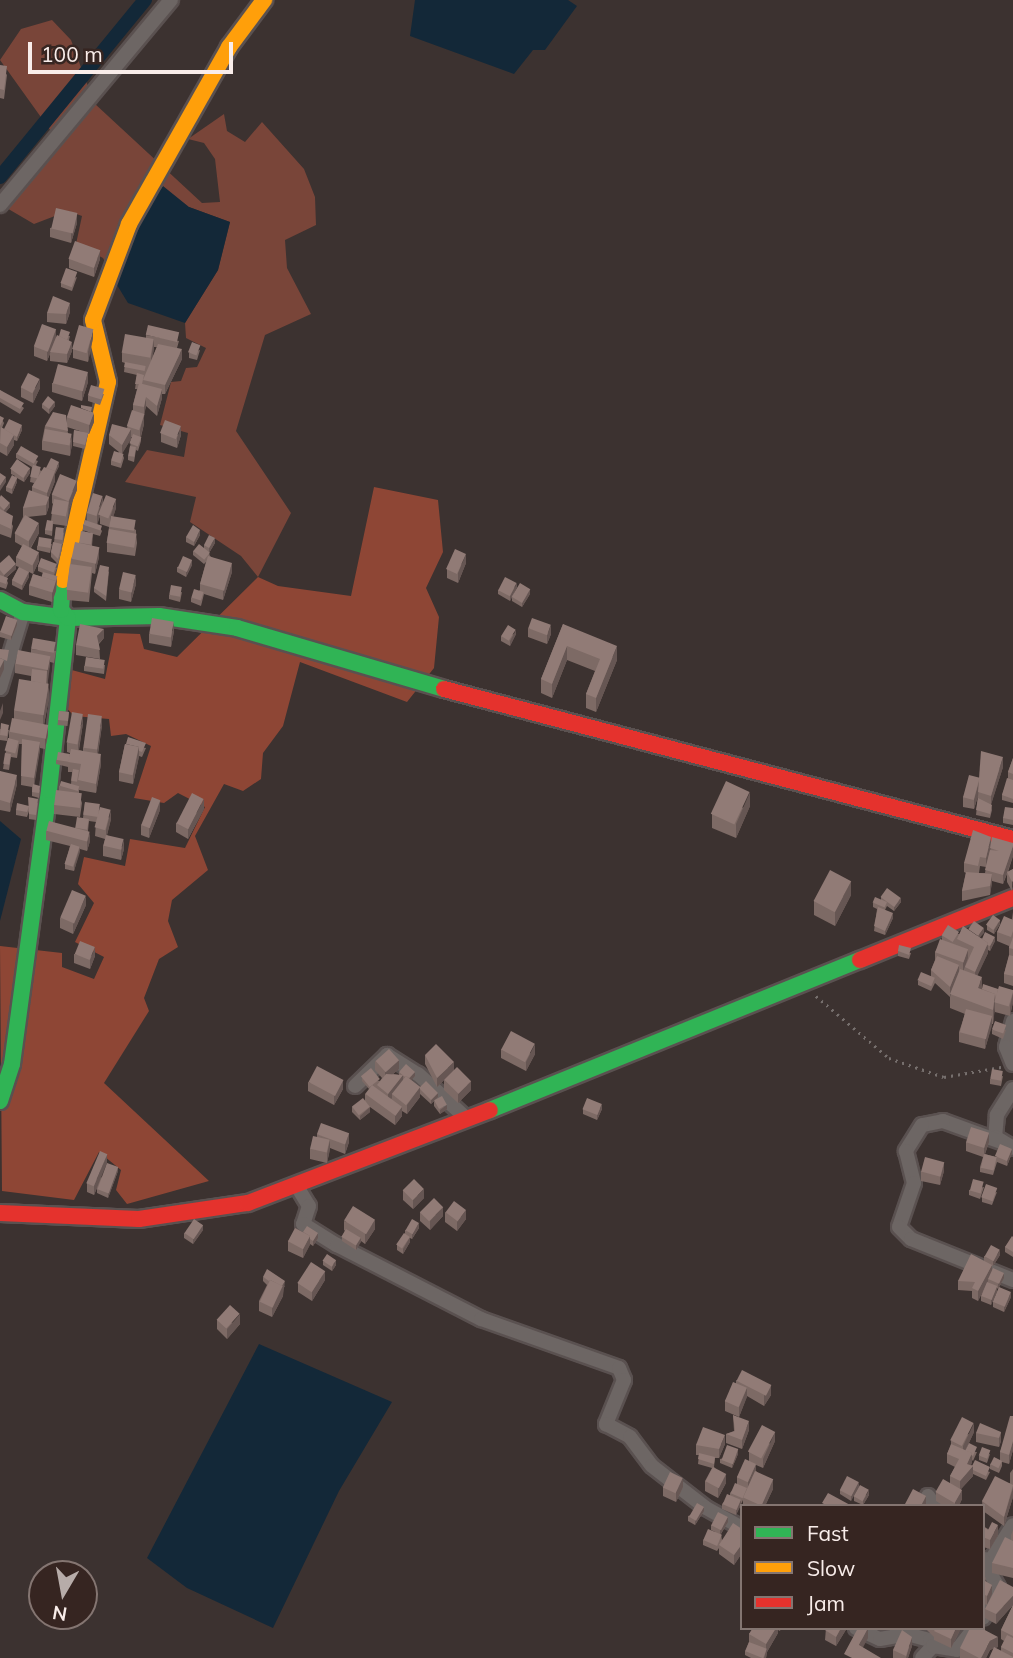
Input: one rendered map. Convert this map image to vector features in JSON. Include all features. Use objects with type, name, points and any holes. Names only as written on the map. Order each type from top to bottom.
[{"type":"street","points":[[0,205],[172,0]]},
{"type":"street","points":[[0,1101],[12,1063],[68,618],[61,610],[62,571],[108,382],[93,320],[129,224],[229,47],[264,0]]},
{"type":"street","points":[[0,600],[23,612],[68,618],[159,616],[237,628],[512,709],[1013,839]]},
{"type":"street","points":[[0,688],[23,612]]},
{"type":"street","points":[[0,1213],[139,1219],[248,1203],[298,1188],[792,983],[1006,907]]},
{"type":"street","points":[[1013,1021],[1006,1047],[1013,1064]]},
{"type":"street","points":[[355,1086],[387,1055],[418,1074],[466,1118]]},
{"type":"street","points":[[1007,1145],[995,1137],[997,1115],[1013,1088]]},
{"type":"street","points":[[1007,1145],[943,1121],[922,1125],[906,1150],[914,1184],[899,1227],[911,1239],[1013,1280]]},
{"type":"street","points":[[298,1188],[309,1206],[303,1224],[337,1245],[481,1319],[618,1368],[624,1380],[606,1424],[630,1437],[652,1466],[706,1508],[740,1527]]},
{"type":"street","points":[[985,1559],[991,1559],[1013,1525]]},
{"type":"street","points":[[985,1562],[999,1587],[985,1614]]},
{"type":"street","points":[[860,1630],[880,1639],[916,1635],[933,1646],[957,1650],[972,1630]]},
{"type":"street","points":[[922,1658],[933,1646]]},
{"type":"path","points":[[792,983],[853,1023],[877,1051],[921,1070],[944,1077],[1013,1064]]},
{"type":"shaded area","points":[[52,20],[71,40],[94,103],[202,203],[220,202],[215,159],[204,143],[188,139],[224,114],[227,131],[245,142],[262,122],[304,169],[315,197],[316,225],[285,240],[287,268],[311,314],[265,335],[236,431],[291,513],[258,577],[241,556],[190,522],[196,497],[125,482],[147,450],[184,457],[188,433],[160,425],[171,382],[181,381],[186,368],[197,367],[206,348],[186,338],[185,323],[218,270],[230,222],[189,207],[138,220],[117,285],[103,258],[76,244],[82,216],[68,211],[34,224],[5,207],[57,151],[53,134],[0,60],[21,29]]},
{"type":"shaded area","points":[[374,487],[438,500],[443,552],[426,588],[439,617],[434,668],[407,702],[300,662],[283,726],[263,753],[261,779],[243,791],[224,784],[195,836],[208,870],[172,900],[168,921],[178,947],[159,959],[144,998],[149,1011],[104,1083],[209,1181],[127,1204],[116,1190],[121,1170],[99,1152],[74,1200],[2,1191],[0,946],[62,953],[62,967],[94,979],[104,957],[75,942],[94,903],[78,884],[84,857],[125,866],[130,839],[185,848],[205,807],[178,793],[164,803],[134,798],[151,746],[126,734],[111,736],[109,719],[74,716],[62,703],[68,669],[105,679],[114,633],[140,634],[144,649],[177,657],[258,577],[278,586],[351,596]]},
{"type":"water","points":[[415,0],[568,0],[577,6],[545,50],[533,50],[514,74],[410,36]]},
{"type":"water","points":[[163,186],[189,207],[230,222],[218,270],[185,323],[128,303],[117,285],[138,220]]},
{"type":"water","points":[[0,821],[21,839],[0,921]]},
{"type":"water","points":[[259,1344],[392,1402],[339,1491],[273,1628],[187,1588],[147,1558]]},
{"type":"building","points":[[0,65],[7,66],[4,90],[0,89]]},
{"type":"building","points":[[56,208],[77,213],[73,233],[51,228]]},
{"type":"building","points":[[75,241],[100,250],[94,268],[69,259]]},
{"type":"building","points":[[66,268],[77,272],[72,287],[61,283]]},
{"type":"building","points":[[53,296],[70,303],[66,314],[47,313]]},
{"type":"building","points":[[42,324],[56,329],[48,352],[34,347]]},
{"type":"building","points":[[79,325],[93,329],[87,353],[72,349]]},
{"type":"building","points":[[148,325],[179,332],[177,342],[146,335]]},
{"type":"building","points":[[61,329],[70,332],[67,340],[59,336]]},
{"type":"building","points":[[125,334],[154,339],[150,358],[122,353]]},
{"type":"building","points":[[57,335],[72,342],[67,354],[50,352]]},
{"type":"building","points":[[192,342],[200,345],[196,355],[188,352]]},
{"type":"building","points":[[158,344],[182,349],[165,385],[143,380]]},
{"type":"building","points":[[125,362],[146,366],[145,371],[124,367]]},
{"type":"building","points":[[58,364],[88,372],[83,391],[53,383]]},
{"type":"building","points":[[28,373],[40,379],[32,393],[21,387]]},
{"type":"building","points":[[137,373],[144,375],[142,384],[135,384]]},
{"type":"building","points":[[139,383],[162,389],[157,406],[146,397],[144,407],[133,405]]},
{"type":"building","points":[[91,385],[104,389],[101,400],[88,396]]},
{"type":"building","points":[[0,390],[24,403],[20,409],[0,398]]},
{"type":"building","points":[[48,396],[55,402],[49,409],[42,404]]},
{"type":"building","points":[[71,405],[94,413],[89,425],[67,417]]},
{"type":"building","points":[[81,405],[92,407],[91,412],[81,408]]},
{"type":"building","points":[[132,410],[144,414],[139,430],[127,426]]},
{"type":"building","points":[[53,412],[66,415],[68,431],[45,426]]},
{"type":"building","points":[[9,419],[22,425],[17,437],[4,429]]},
{"type":"building","points":[[165,420],[181,426],[176,439],[160,433]]},
{"type":"building","points":[[112,424],[131,429],[122,445],[109,435]]},
{"type":"building","points":[[1,427],[14,435],[7,447],[0,443]]},
{"type":"building","points":[[45,429],[72,434],[70,446],[43,441]]},
{"type":"building","points":[[74,430],[88,433],[85,445],[73,442]]},
{"type":"building","points":[[133,434],[141,437],[138,447],[129,443]]},
{"type":"building","points":[[21,446],[38,456],[34,464],[16,454]]},
{"type":"building","points":[[130,446],[136,447],[134,457],[128,456]]},
{"type":"building","points":[[114,451],[124,454],[121,463],[111,461]]},
{"type":"building","points":[[51,458],[59,462],[55,471],[46,468]]},
{"type":"building","points":[[17,459],[30,468],[23,478],[10,469]]},
{"type":"building","points":[[33,465],[41,467],[38,479],[30,477]]},
{"type":"building","points":[[44,467],[55,471],[47,493],[32,487]]},
{"type":"building","points":[[0,473],[6,477],[0,486]]},
{"type":"building","points":[[60,474],[77,481],[68,501],[52,494]]},
{"type":"building","points":[[12,475],[17,478],[12,489],[6,487]]},
{"type":"building","points":[[29,490],[49,497],[46,505],[23,508]]},
{"type":"building","points":[[93,493],[103,496],[96,516],[87,513]]},
{"type":"building","points":[[1,495],[10,503],[4,510],[0,506]]},
{"type":"building","points":[[106,495],[116,499],[108,519],[98,514]]},
{"type":"building","points":[[54,499],[69,502],[66,517],[51,514]]},
{"type":"building","points":[[0,509],[13,516],[11,529],[0,524]]},
{"type":"building","points":[[25,515],[39,523],[28,541],[15,533]]},
{"type":"building","points":[[111,516],[136,520],[134,531],[109,527]]},
{"type":"building","points":[[47,520],[53,521],[52,531],[45,530]]},
{"type":"building","points":[[85,520],[102,526],[100,531],[83,525]]},
{"type":"building","points":[[193,525],[200,530],[194,542],[186,537]]},
{"type":"building","points":[[56,527],[64,528],[62,540],[55,539]]},
{"type":"building","points":[[109,529],[137,534],[134,548],[107,543]]},
{"type":"building","points":[[81,531],[93,533],[91,545],[79,543]]},
{"type":"building","points":[[209,535],[215,538],[209,548],[204,545]]},
{"type":"building","points":[[39,537],[52,539],[50,548],[38,546]]},
{"type":"building","points":[[53,542],[62,544],[58,559],[51,552]]},
{"type":"building","points":[[75,542],[99,547],[96,564],[71,559]]},
{"type":"building","points":[[23,544],[39,552],[32,566],[16,557]]},
{"type":"building","points":[[199,544],[210,553],[204,560],[193,551]]},
{"type":"building","points":[[455,549],[466,554],[457,574],[446,569]]},
{"type":"building","points":[[9,555],[16,564],[4,575],[0,570],[0,563]]},
{"type":"building","points":[[183,556],[192,560],[187,572],[178,568]]},
{"type":"building","points":[[208,556],[232,563],[224,591],[200,584]]},
{"type":"building","points":[[41,558],[57,564],[54,572],[38,566]]},
{"type":"building","points":[[70,564],[92,567],[88,593],[66,590]]},
{"type":"building","points":[[100,565],[109,567],[106,596],[94,588]]},
{"type":"building","points":[[19,567],[29,572],[22,585],[12,580]]},
{"type":"building","points":[[43,572],[57,576],[56,581],[42,577]]},
{"type":"building","points":[[123,572],[136,575],[132,592],[119,590]]},
{"type":"building","points":[[33,574],[56,581],[52,592],[29,585]]},
{"type":"building","points":[[0,575],[8,578],[6,584],[0,582]]},
{"type":"building","points":[[505,577],[517,583],[510,596],[498,590]]},
{"type":"building","points":[[520,583],[530,589],[522,603],[512,597]]},
{"type":"building","points":[[171,585],[182,587],[180,597],[169,595]]},
{"type":"building","points":[[194,589],[204,592],[201,601],[191,598]]},
{"type":"building","points":[[6,616],[17,620],[11,636],[0,632]]},
{"type":"building","points":[[152,618],[174,622],[171,638],[149,634]]},
{"type":"building","points":[[532,618],[551,625],[547,635],[528,628]]},
{"type":"building","points":[[80,624],[104,629],[97,636],[100,650],[76,645]]},
{"type":"building","points":[[563,624],[617,646],[596,698],[586,694],[600,659],[567,646],[552,684],[541,679]]},
{"type":"building","points":[[508,625],[516,630],[509,641],[501,636]]},
{"type":"building","points":[[33,638],[56,642],[54,653],[31,649]]},
{"type":"building","points":[[0,649],[9,650],[7,661],[0,658]]},
{"type":"building","points":[[18,650],[50,656],[48,670],[15,664]]},
{"type":"building","points":[[86,657],[105,660],[103,669],[85,666]]},
{"type":"building","points":[[32,669],[47,671],[46,684],[31,681]]},
{"type":"building","points":[[19,679],[49,684],[44,715],[14,711]]},
{"type":"building","points":[[59,711],[69,712],[68,721],[58,720]]},
{"type":"building","points":[[72,712],[83,714],[77,744],[67,743]]},
{"type":"building","points":[[88,714],[102,716],[97,750],[83,748]]},
{"type":"building","points":[[12,718],[48,725],[46,739],[9,732]]},
{"type":"building","points":[[1,723],[9,725],[7,736],[0,735]]},
{"type":"building","points":[[128,737],[146,743],[142,752],[139,747],[126,744]]},
{"type":"building","points":[[8,738],[19,741],[15,753],[5,751]]},
{"type":"building","points":[[22,739],[40,742],[34,778],[21,776]]},
{"type":"building","points":[[125,744],[139,747],[133,775],[119,772]]},
{"type":"building","points":[[71,749],[101,754],[96,784],[78,780],[81,764],[68,762]]},
{"type":"building","points":[[981,751],[1003,757],[991,796],[978,792]]},
{"type":"building","points":[[58,752],[70,754],[69,762],[57,760]]},
{"type":"building","points":[[5,753],[11,754],[9,765],[3,764]]},
{"type":"building","points":[[1013,758],[1013,774],[1008,772]]},
{"type":"building","points":[[73,769],[79,770],[77,782],[71,781]]},
{"type":"building","points":[[0,771],[17,775],[10,803],[0,800]]},
{"type":"building","points":[[969,775],[980,778],[974,800],[963,797]]},
{"type":"building","points":[[1007,778],[1013,780],[1013,799],[1002,795]]},
{"type":"building","points":[[61,781],[79,786],[78,791],[60,786]]},
{"type":"building","points":[[726,781],[750,792],[734,825],[711,814]]},
{"type":"building","points":[[33,784],[40,786],[39,793],[32,792]]},
{"type":"building","points":[[56,790],[82,793],[80,808],[54,805]]},
{"type":"building","points":[[192,793],[204,799],[188,829],[177,823]]},
{"type":"building","points":[[28,797],[38,799],[36,815],[29,814]]},
{"type":"building","points":[[152,797],[160,800],[150,828],[141,825]]},
{"type":"building","points":[[978,798],[992,805],[990,814],[976,810]]},
{"type":"building","points":[[85,802],[100,804],[98,817],[83,815]]},
{"type":"building","points":[[17,803],[29,806],[27,812],[16,810]]},
{"type":"building","points":[[100,807],[111,810],[105,830],[95,827]]},
{"type":"building","points":[[1005,807],[1013,808],[1013,820],[1003,818]]},
{"type":"building","points":[[77,817],[89,819],[87,830],[75,828]]},
{"type":"building","points":[[49,821],[90,832],[87,842],[46,831]]},
{"type":"building","points":[[973,830],[991,837],[986,858],[980,857],[978,866],[964,863]]},
{"type":"building","points":[[106,835],[124,839],[121,850],[104,846]]},
{"type":"building","points":[[992,837],[1013,843],[1003,875],[985,870],[990,850],[999,851],[990,848]]},
{"type":"building","points":[[71,844],[80,847],[73,867],[65,864]]},
{"type":"building","points":[[1013,869],[1013,881],[1012,882],[1007,872]]},
{"type":"building","points":[[830,870],[851,881],[835,912],[814,901]]},
{"type":"building","points":[[966,872],[992,874],[990,886],[962,891]]},
{"type":"building","points":[[887,888],[901,898],[894,907],[881,897]]},
{"type":"building","points":[[72,890],[86,896],[74,923],[60,918]]},
{"type":"building","points":[[875,897],[887,902],[885,908],[873,903]]},
{"type":"building","points":[[878,907],[893,913],[885,931],[874,926]]},
{"type":"building","points":[[993,915],[1000,920],[993,930],[986,925]]},
{"type":"building","points":[[1004,916],[1013,920],[1011,937],[997,932]]},
{"type":"building","points":[[974,921],[984,928],[978,936],[968,929]]},
{"type":"building","points":[[948,925],[959,932],[953,942],[942,935]]},
{"type":"building","points":[[963,926],[988,943],[975,972],[965,967],[974,947],[957,939]]},
{"type":"building","points":[[985,932],[995,937],[990,946],[982,939]]},
{"type":"building","points":[[940,939],[968,949],[963,962],[935,952]]},
{"type":"building","points":[[80,941],[95,947],[90,960],[75,954]]},
{"type":"building","points":[[899,945],[911,948],[909,955],[898,951]]},
{"type":"building","points":[[1009,955],[1013,956],[1013,976],[1004,974]]},
{"type":"building","points":[[937,956],[959,965],[950,987],[931,970]]},
{"type":"building","points":[[960,969],[982,977],[978,988],[995,994],[993,1010],[950,994]]},
{"type":"building","points":[[921,972],[935,978],[931,986],[917,980]]},
{"type":"building","points":[[983,984],[998,989],[996,999],[995,994],[982,989]]},
{"type":"building","points":[[999,986],[1013,990],[1009,1006],[994,1002]]},
{"type":"building","points":[[966,1009],[992,1016],[986,1039],[960,1032]]},
{"type":"building","points":[[995,1021],[1006,1025],[1003,1034],[992,1029]]},
{"type":"building","points":[[511,1031],[535,1044],[525,1062],[501,1050]]},
{"type":"building","points":[[436,1044],[454,1062],[437,1078],[425,1055]]},
{"type":"building","points":[[389,1049],[399,1060],[386,1072],[376,1061]]},
{"type":"building","points":[[406,1064],[415,1072],[409,1078],[399,1072]]},
{"type":"building","points":[[317,1066],[343,1080],[335,1096],[309,1082]]},
{"type":"building","points":[[457,1067],[471,1081],[458,1094],[444,1080]]},
{"type":"building","points":[[371,1068],[380,1079],[370,1087],[361,1076]]},
{"type":"building","points":[[992,1069],[1003,1071],[1001,1081],[990,1079]]},
{"type":"building","points":[[386,1074],[403,1075],[388,1094],[377,1085]]},
{"type":"building","points":[[406,1076],[420,1087],[406,1105],[392,1094]]},
{"type":"building","points":[[426,1081],[438,1093],[431,1100],[420,1087]]},
{"type":"building","points":[[372,1085],[402,1107],[395,1116],[366,1094]]},
{"type":"building","points":[[442,1096],[447,1105],[439,1109],[434,1100]]},
{"type":"building","points":[[363,1098],[370,1107],[359,1115],[352,1107]]},
{"type":"building","points":[[587,1098],[602,1104],[597,1115],[583,1109]]},
{"type":"building","points":[[321,1123],[349,1133],[345,1145],[317,1134]]},
{"type":"building","points":[[971,1127],[989,1133],[984,1148],[966,1142]]},
{"type":"building","points":[[313,1136],[330,1140],[327,1152],[310,1149]]},
{"type":"building","points":[[1000,1144],[1012,1149],[1007,1161],[995,1156]]},
{"type":"building","points":[[100,1151],[107,1154],[94,1186],[86,1183]]},
{"type":"building","points":[[984,1154],[997,1157],[994,1171],[981,1168]]},
{"type":"building","points":[[925,1157],[944,1162],[940,1177],[921,1171]]},
{"type":"building","points":[[107,1163],[118,1167],[109,1193],[97,1189]]},
{"type":"building","points":[[414,1179],[424,1189],[413,1200],[403,1190]]},
{"type":"building","points":[[973,1179],[984,1182],[981,1193],[970,1191]]},
{"type":"building","points":[[986,1184],[997,1188],[992,1201],[981,1197]]},
{"type":"building","points":[[434,1198],[443,1207],[429,1221],[420,1212]]},
{"type":"building","points":[[454,1201],[466,1210],[458,1221],[446,1212]]},
{"type":"building","points":[[353,1206],[375,1220],[366,1234],[344,1220]]},
{"type":"building","points":[[194,1219],[203,1225],[194,1239],[184,1233]]},
{"type":"building","points":[[412,1219],[419,1223],[412,1234],[406,1230]]},
{"type":"building","points":[[307,1226],[318,1233],[313,1241],[303,1232]]},
{"type":"building","points":[[295,1228],[310,1236],[303,1249],[288,1241]]},
{"type":"building","points":[[346,1229],[361,1238],[356,1245],[341,1237]]},
{"type":"building","points":[[404,1233],[410,1237],[402,1249],[396,1245]]},
{"type":"building","points":[[1013,1237],[1013,1252],[1005,1247]]},
{"type":"building","points":[[991,1245],[1000,1250],[993,1261],[985,1256]]},
{"type":"building","points":[[327,1254],[336,1260],[332,1267],[323,1261]]},
{"type":"building","points":[[971,1254],[992,1265],[978,1291],[972,1288],[975,1282],[958,1281]]},
{"type":"building","points":[[311,1262],[325,1271],[312,1292],[297,1283]]},
{"type":"building","points":[[993,1268],[1004,1273],[999,1284],[988,1279]]},
{"type":"building","points":[[267,1269],[285,1281],[282,1286],[263,1277]]},
{"type":"building","points":[[270,1280],[283,1286],[273,1308],[260,1302]]},
{"type":"building","points":[[987,1282],[997,1286],[992,1300],[981,1296]]},
{"type":"building","points":[[999,1287],[1011,1292],[1005,1307],[993,1302]]},
{"type":"building","points":[[230,1305],[240,1314],[226,1329],[217,1320]]},
{"type":"building","points":[[742,1370],[771,1385],[766,1396],[737,1381]]},
{"type":"building","points":[[733,1382],[747,1388],[739,1407],[725,1401]]},
{"type":"building","points":[[733,1415],[749,1421],[742,1440],[726,1434],[735,1431]]},
{"type":"building","points":[[1010,1416],[1013,1416],[1013,1441],[1009,1455],[1000,1452]]},
{"type":"building","points":[[962,1417],[974,1423],[962,1446],[950,1440]]},
{"type":"building","points":[[980,1423],[1001,1432],[999,1438],[976,1433]]},
{"type":"building","points":[[762,1425],[775,1432],[761,1459],[748,1451]]},
{"type":"building","points":[[703,1427],[725,1435],[719,1449],[696,1445]]},
{"type":"building","points":[[969,1443],[977,1447],[973,1456],[965,1451]]},
{"type":"building","points":[[951,1444],[972,1453],[967,1464],[973,1466],[960,1481],[950,1476],[959,1459],[947,1454]]},
{"type":"building","points":[[727,1445],[738,1449],[733,1464],[722,1460]]},
{"type":"building","points":[[982,1447],[990,1450],[987,1459],[979,1455]]},
{"type":"building","points":[[699,1453],[715,1457],[714,1464],[698,1459]]},
{"type":"building","points":[[994,1457],[1002,1461],[998,1468],[990,1464]]},
{"type":"building","points":[[745,1459],[756,1464],[748,1482],[737,1477]]},
{"type":"building","points":[[975,1460],[990,1467],[986,1476],[973,1470]]},
{"type":"building","points":[[713,1467],[726,1474],[719,1488],[705,1481]]},
{"type":"building","points":[[755,1471],[773,1479],[762,1504],[743,1497]]},
{"type":"building","points":[[670,1472],[683,1478],[676,1493],[663,1487]]},
{"type":"building","points":[[847,1476],[859,1482],[851,1496],[840,1490]]},
{"type":"building","points":[[995,1476],[1013,1485],[1004,1517],[982,1501]]},
{"type":"building","points":[[943,1479],[962,1490],[955,1503],[936,1492]]},
{"type":"building","points":[[735,1483],[747,1488],[743,1498],[731,1493]]},
{"type":"building","points":[[860,1485],[869,1490],[862,1501],[854,1496]]},
{"type":"building","points":[[913,1489],[926,1496],[922,1504],[905,1504]]},
{"type":"building","points":[[828,1493],[848,1504],[824,1504],[822,1503]]},
{"type":"building","points":[[727,1494],[741,1500],[737,1510],[723,1504]]},
{"type":"building","points":[[697,1503],[704,1507],[696,1521],[689,1517]]},
{"type":"building","points":[[718,1512],[728,1517],[721,1530],[711,1525]]},
{"type":"building","points":[[992,1522],[998,1525],[990,1540],[985,1538],[985,1528],[988,1530]]},
{"type":"building","points":[[733,1523],[740,1528],[740,1547],[734,1555],[719,1545]]},
{"type":"building","points":[[708,1529],[722,1535],[717,1546],[703,1540]]},
{"type":"building","points":[[1005,1537],[1013,1541],[1013,1568],[992,1563]]},
{"type":"building","points":[[1000,1580],[1013,1587],[1013,1596],[996,1614],[985,1609]]},
{"type":"building","points":[[985,1581],[992,1585],[987,1596],[985,1595]]},
{"type":"building","points":[[1013,1605],[1013,1636],[1001,1630]]},
{"type":"building","points":[[752,1630],[775,1630],[766,1644],[749,1634]]},
{"type":"building","points":[[825,1630],[840,1630],[836,1637]]},
{"type":"building","points":[[857,1630],[867,1630],[859,1645],[881,1658],[852,1658],[844,1654]]},
{"type":"building","points":[[902,1630],[912,1637],[906,1656],[893,1650]]},
{"type":"building","points":[[935,1630],[955,1630],[951,1639]]},
{"type":"building","points":[[969,1630],[985,1630],[998,1637],[990,1641],[981,1658],[960,1648]]},
{"type":"building","points":[[1007,1635],[1013,1638],[1013,1653],[1001,1647]]},
{"type":"building","points":[[749,1642],[767,1649],[763,1658],[745,1651]]},
{"type":"building","points":[[994,1647],[1013,1657],[1013,1658],[989,1658]]},
{"type":"waterway","points":[[0,177],[145,0]]},
{"type":"traffic: fast","points":[[0,1101],[12,1064],[49,790],[68,618],[61,610],[63,580]]},
{"type":"traffic: fast","points":[[0,600],[23,612],[68,618],[159,616],[237,628],[444,689]]},
{"type":"traffic: fast","points":[[490,1110],[860,960]]},
{"type":"traffic: slow","points":[[63,580],[108,382],[93,320],[129,224],[229,47],[264,0]]},
{"type":"traffic: jam","points":[[444,689],[1013,839]]},
{"type":"traffic: jam","points":[[860,960],[1013,898]]},
{"type":"traffic: jam","points":[[0,1213],[139,1219],[248,1203],[490,1110]]}]
